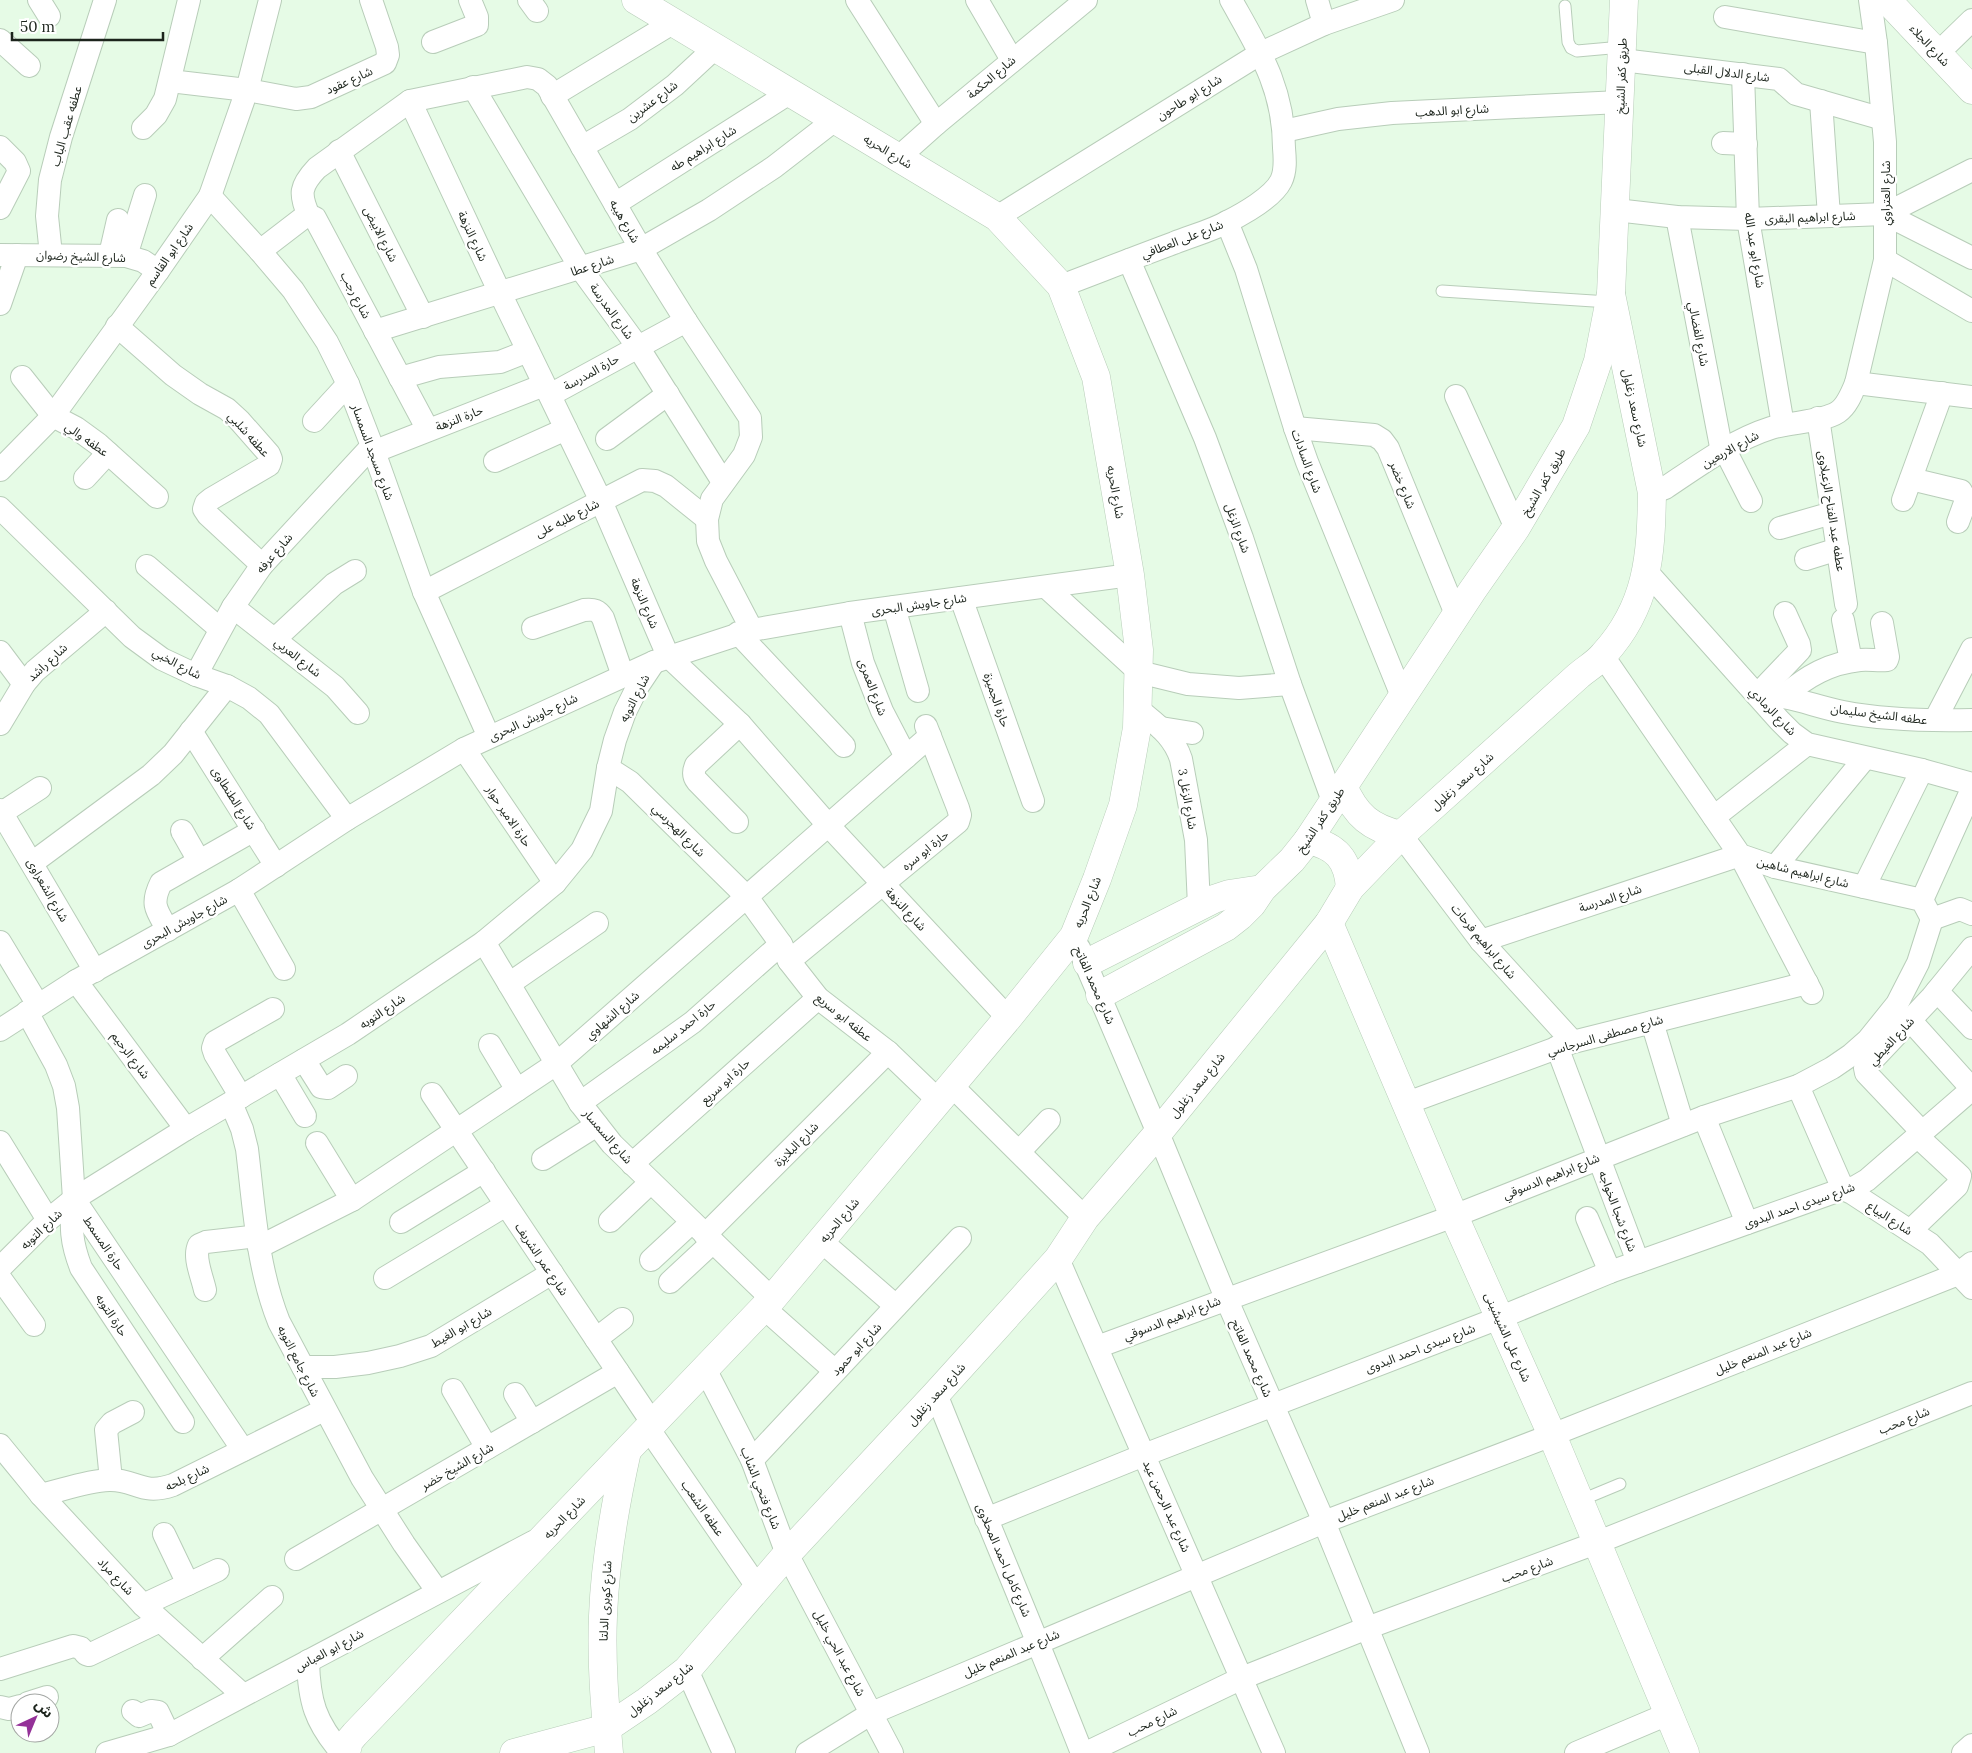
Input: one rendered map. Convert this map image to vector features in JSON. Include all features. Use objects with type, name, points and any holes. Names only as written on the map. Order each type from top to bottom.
[{"type":"street","name":"عطفه عقب الباب","points":[[51,255],[47,216],[50,180],[61,137],[105,0]]},
{"type":"street","points":[[143,128],[156,115],[165,99],[189,0]]},
{"type":"street","name":"شارع ابو القاسم","points":[[0,470],[53,416],[210,196],[248,90],[270,0]]},
{"type":"street","name":"شارع عقود","points":[[170,81],[248,90],[296,99],[311,97],[385,63],[388,55],[371,0]]},
{"type":"street","points":[[432,42],[477,24],[477,17],[470,0]]},
{"type":"street","points":[[857,0],[936,124]]},
{"type":"street","points":[[977,0],[1012,60]]},
{"type":"street","name":"شارع الحكمة","points":[[899,157],[1012,60],[1086,0]]},
{"type":"street","name":"شارع على العطافي","points":[[1061,286],[1227,222],[1268,196],[1276,189],[1282,179],[1285,168],[1281,105],[1273,79],[1261,53],[1231,0]]},
{"type":"street","points":[[1317,0],[1324,24]]},
{"type":"street","name":"شارع ابو طاحون","points":[[997,217],[1261,53],[1324,24],[1393,0]]},
{"type":"street","name":"طريق كفر الشيخ","points":[[1100,995],[1226,926],[1252,904],[1262,889],[1292,860],[1308,840],[1456,614],[1516,528],[1576,426],[1598,361],[1610,298],[1616,210],[1624,0]]},
{"type":"street","name":"شارع العتراوي","points":[[1856,383],[1885,260],[1885,142],[1870,0]]},
{"type":"street","name":"شارع الجلاء","points":[[1887,0],[1972,90]]},
{"type":"street","name":"شارع الحريه","points":[[346,1753],[349,1741],[355,1734],[768,1304],[1008,1018],[1074,936],[1097,879],[1122,805],[1137,728],[1139,650],[1130,575],[1096,377],[1061,286],[997,217],[716,48],[648,3]]},
{"type":"street","points":[[1725,17],[1876,43]]},
{"type":"street","points":[[1938,54],[1972,20]]},
{"type":"street","points":[[552,96],[674,22]]},
{"type":"street","points":[[0,40],[28,66]]},
{"type":"street","name":"شارع عشرين","points":[[582,147],[630,119],[668,91],[716,48]]},
{"type":"street","name":"شارع الدلال القبلى","points":[[1622,54],[1779,79],[1796,94],[1883,119]]},
{"type":"street","name":"شارع ابو عبد الله","points":[[1743,74],[1748,219],[1784,425]]},
{"type":"street","name":"شارع هيبه","points":[[309,216],[302,200],[305,182],[316,168],[410,101],[526,76],[538,79],[547,86],[641,248],[686,321],[750,418],[752,437],[744,455],[712,499],[707,519],[708,541],[745,632],[844,746]]},
{"type":"street","name":"شارع المدرسة","points":[[473,87],[581,268],[638,347],[723,482]]},
{"type":"street","name":"شارع ابراهيم طه","points":[[615,204],[791,92]]},
{"type":"street","name":"شارع النزهة","points":[[410,101],[500,293],[601,500],[661,659],[740,724],[828,825],[1008,1018]]},
{"type":"street","points":[[1821,101],[1829,216]]},
{"type":"street","name":"شارع ابو الدهب","points":[[1284,131],[1338,119],[1392,113],[1620,102]]},
{"type":"street","name":"شارع عطا","points":[[375,331],[641,248],[709,210],[774,167],[836,119]]},
{"type":"street","points":[[1722,143],[1746,144]]},
{"type":"street","points":[[0,147],[15,162],[19,170],[0,208]]},
{"type":"street","name":"شارع الابيض","points":[[339,151],[423,317]]},
{"type":"street","points":[[1885,214],[1972,170]]},
{"type":"street","points":[[118,256],[145,195]]},
{"type":"street","name":"شارع مسجد السمسار","points":[[210,196],[260,251],[298,297],[326,342],[348,384],[424,592],[489,736]]},
{"type":"street","name":"شارع ابراهيم البقرى","points":[[1616,210],[1677,217],[1748,219],[1885,214]]},
{"type":"street","points":[[1885,214],[1972,258]]},
{"type":"street","points":[[260,251],[303,218],[309,216]]},
{"type":"street","name":"شارع رجب","points":[[309,216],[314,218],[318,224],[428,430]]},
{"type":"street","name":"شارع الفضالي","points":[[1677,217],[1723,451],[1750,501]]},
{"type":"street","points":[[118,220],[118,256]]},
{"type":"street","name":"شارع السادات","points":[[1227,222],[1246,269],[1294,428],[1402,696]]},
{"type":"street","name":"شارع الشيخ رضوان","points":[[8,255],[118,256],[143,262],[158,271]]},
{"type":"street","points":[[0,304],[8,255]]},
{"type":"street","name":"شارع الزغل","points":[[1128,260],[1205,438],[1242,538],[1290,684],[1338,794]]},
{"type":"street","points":[[1885,260],[1972,312]]},
{"type":"street","name":"شارع سعد زغلول","points":[[514,1753],[608,1741],[647,1701],[687,1670],[787,1554],[1058,1259],[1085,1218],[1158,1133],[1329,923],[1350,888],[1402,836],[1578,676],[1603,656],[1623,631],[1638,603],[1648,572],[1652,493],[1610,298]]},
{"type":"street","name":"حارة المدرسة","points":[[547,390],[638,347],[686,321]]},
{"type":"street","name":"عطفه شلبي","points":[[117,326],[173,375],[200,394],[227,409],[269,454],[271,459],[269,466],[211,499],[206,503],[204,509],[262,565]]},
{"type":"street","points":[[400,378],[439,367],[500,362],[528,351]]},
{"type":"street","name":"عطفه والي","points":[[22,377],[53,416],[76,428],[108,453],[157,497]]},
{"type":"street","points":[[1856,383],[1972,396]]},
{"type":"street","name":"شارع الاربعين","points":[[1652,493],[1665,488],[1723,451],[1763,431],[1839,412],[1849,399],[1856,383]]},
{"type":"street","points":[[314,421],[348,384]]},
{"type":"street","name":"حارة النزهة","points":[[373,449],[547,390]]},
{"type":"street","points":[[1903,500],[1942,393]]},
{"type":"street","points":[[607,440],[668,394]]},
{"type":"street","points":[[1456,396],[1516,528]]},
{"type":"street","name":"عطفه عبد الفتاح الزعبلاوى","points":[[1818,418],[1838,549],[1851,661]]},
{"type":"street","name":"شارع خضر","points":[[1294,428],[1374,435],[1382,440],[1388,448],[1456,614]]},
{"type":"street","points":[[495,461],[566,429]]},
{"type":"street","name":"شارع عرفه","points":[[196,675],[233,607],[262,565],[373,449]]},
{"type":"street","points":[[85,478],[108,453]]},
{"type":"street","points":[[1911,479],[1961,491],[1966,500],[1958,522]]},
{"type":"street","name":"شارع طلبه على","points":[[424,592],[642,480],[655,481],[666,486],[707,519]]},
{"type":"street","name":"شارع الخبي","points":[[0,508],[132,637],[162,659],[196,675],[226,686],[249,698],[269,714],[348,819]]},
{"type":"street","points":[[1780,528],[1832,513]]},
{"type":"street","points":[[1806,559],[1838,549]]},
{"type":"street","points":[[146,566],[220,629]]},
{"type":"street","points":[[275,639],[334,584],[355,571]]},
{"type":"street","name":"شارع الرمادي","points":[[1648,572],[1792,733],[1807,744],[1922,770],[1972,784]]},
{"type":"street","name":"شارع جاويش البحرى","points":[[0,1030],[86,976],[239,890],[348,819],[464,749],[661,659],[745,632],[850,613],[1130,575]]},
{"type":"street","points":[[1046,586],[1139,672],[1188,684],[1239,688],[1290,684]]},
{"type":"street","name":"حارة الجميزة","points":[[961,598],[1033,801]]},
{"type":"street","name":"شارع العربي","points":[[233,607],[335,687],[358,713]]},
{"type":"street","points":[[894,607],[918,690]]},
{"type":"street","points":[[533,628],[584,610],[592,609],[599,612],[603,618],[623,676]]},
{"type":"street","name":"شارع راشد","points":[[0,724],[24,684],[35,671],[106,611]]},
{"type":"street","name":"شارع العمرى","points":[[850,613],[863,663],[872,687],[906,757]]},
{"type":"street","points":[[1757,695],[1800,650],[1800,644],[1785,613]]},
{"type":"street","points":[[1784,696],[1798,684],[1830,666],[1851,661],[1888,659],[1882,623]]},
{"type":"street","points":[[1936,720],[1972,649]]},
{"type":"street","points":[[0,652],[24,684]]},
{"type":"street","name":"شارع ابراهيم شاهين","points":[[1603,656],[1740,855],[1775,868],[1864,887],[1927,909]]},
{"type":"street","name":"شارع التوبه","points":[[1,1266],[48,1220],[74,1199],[186,1129],[348,1034],[484,942],[555,883],[582,850],[601,811],[608,768],[625,712],[638,686],[661,659]]},
{"type":"street","points":[[32,863],[151,775],[173,754],[226,686]]},
{"type":"street","name":"عطفه الشيخ سليمان","points":[[1757,695],[1784,696],[1843,712],[1912,720],[1972,720]]},
{"type":"street","name":"شارع الزغل 3","points":[[1138,709],[1170,737],[1177,747],[1181,759],[1196,840],[1199,906]]},
{"type":"street","points":[[737,822],[697,781],[693,771],[696,765],[740,724]]},
{"type":"street","points":[[1161,728],[1192,734]]},
{"type":"street","name":"شارع الطنطاوى","points":[[191,731],[276,866]]},
{"type":"street","name":"شارع الشهاوي","points":[[205,1290],[196,1250],[199,1245],[258,1242],[352,1200],[556,1064],[906,757],[928,731]]},
{"type":"street","name":"حارة ابو سره","points":[[785,952],[883,884],[958,822],[960,815],[928,731]]},
{"type":"street","points":[[1714,817],[1807,744]]},
{"type":"street","name":"حارة الامير حوار","points":[[464,749],[555,883]]},
{"type":"street","points":[[1775,868],[1865,758]]},
{"type":"street","name":"شارع الهجرسي","points":[[608,768],[630,782],[747,896]]},
{"type":"street","points":[[1864,887],[1922,770]]},
{"type":"street","points":[[1,812],[40,788]]},
{"type":"street","name":"شارع ابراهيم الدسوقي","points":[[1096,1347],[1454,1216],[1704,1117],[1798,1086],[1832,1068],[1868,1040],[1897,1004],[1918,963],[1927,909],[1972,789]]},
{"type":"street","points":[[1338,794],[1349,801],[1359,814],[1372,824],[1402,836]]},
{"type":"street","name":"شارع الشعراوى","points":[[1,812],[32,863],[86,976]]},
{"type":"street","points":[[168,930],[156,910],[154,896],[161,883],[254,830]]},
{"type":"street","points":[[182,831],[199,861]]},
{"type":"street","name":"شارع ابراهيم فرحات","points":[[1402,836],[1480,941],[1565,1045]]},
{"type":"street","points":[[1308,840],[1322,843],[1334,850],[1344,860],[1349,874],[1350,888]]},
{"type":"street","name":"شارع المدرسة","points":[[1480,941],[1740,855]]},
{"type":"street","name":"شارع مصطفى السرجاسي","points":[[1407,1103],[1565,1045],[1652,1022],[1810,988],[1740,855]]},
{"type":"street","points":[[1087,963],[1199,906],[1229,894],[1262,889]]},
{"type":"street","points":[[239,890],[284,969]]},
{"type":"street","name":"عطفه ابو سريع","points":[[747,896],[818,998],[945,1093],[1019,1152],[1085,1218]]},
{"type":"street","points":[[1927,909],[1960,910],[1972,914]]},
{"type":"street","points":[[509,984],[597,923]]},
{"type":"street","name":"شارع على الشيشينى","points":[[1329,923],[1454,1216],[1552,1435],[1685,1753]]},
{"type":"street","name":"شارع محمد الفاتح","points":[[1074,936],[1087,963],[1226,1298],[1324,1522],[1418,1753]]},
{"type":"street","points":[[0,942],[33,1008],[64,1086],[68,1108],[74,1199]]},
{"type":"street","name":"شارع السمسار","points":[[484,942],[580,1103],[612,1144],[703,1233],[768,1304],[835,1371]]},
{"type":"street","name":"حارة احمد سليمه","points":[[580,1103],[693,1022],[785,952]]},
{"type":"street","name":"شارع الغيطي","points":[[1920,1134],[1865,1071],[1866,1067],[1970,954]]},
{"type":"street","name":"شارع الرحيم","points":[[86,976],[186,1129]]},
{"type":"street","points":[[1937,991],[1972,1028]]},
{"type":"street","name":"حارة ابو سريع","points":[[632,1164],[818,998]]},
{"type":"street","name":"شارع جامع التوبه","points":[[273,1009],[216,1042],[213,1048],[214,1054],[236,1100],[247,1149],[258,1242],[269,1298],[279,1322],[324,1410],[362,1478],[438,1592]]},
{"type":"street","points":[[1910,1020],[1972,1088]]},
{"type":"street","points":[[1652,1022],[1683,1125]]},
{"type":"street","points":[[490,1045],[517,1090]]},
{"type":"street","name":"شارع شجا الخواجه","points":[[1565,1045],[1597,1158],[1638,1262]]},
{"type":"street","name":"شارع البلايزة","points":[[703,1233],[888,1052]]},
{"type":"street","points":[[304,1060],[321,1087],[328,1088],[346,1076]]},
{"type":"street","points":[[280,1074],[306,1116]]},
{"type":"street","points":[[1798,1086],[1843,1189]]},
{"type":"street","name":"شارع سيدى احمد البدوى","points":[[986,1519],[1144,1455],[1499,1318],[1610,1272],[1854,1186],[1867,1180],[1972,1088]]},
{"type":"street","name":"شارع عمر الشريف","points":[[432,1094],[618,1372],[650,1426]]},
{"type":"street","points":[[1704,1117],[1747,1223]]},
{"type":"street","points":[[1019,1152],[1049,1120]]},
{"type":"street","points":[[543,1159],[597,1125]]},
{"type":"street","points":[[1910,1231],[1957,1186],[1960,1180],[1960,1176],[1920,1134]]},
{"type":"street","points":[[0,1142],[48,1220]]},
{"type":"street","points":[[317,1143],[352,1200]]},
{"type":"street","points":[[401,1222],[484,1171]]},
{"type":"street","points":[[610,1221],[651,1182]]},
{"type":"street","name":"شارع البياع","points":[[1843,1189],[1930,1244],[1967,1275]]},
{"type":"street","name":"حارة التوبه","points":[[74,1199],[71,1222],[73,1246],[81,1268],[182,1422]]},
{"type":"street","name":"حارة المسمط","points":[[74,1199],[244,1450]]},
{"type":"street","points":[[385,1278],[506,1205]]},
{"type":"street","points":[[1587,1218],[1610,1272]]},
{"type":"street","points":[[651,1260],[703,1233]]},
{"type":"street","points":[[670,1282],[703,1233]]},
{"type":"street","name":"شارع ابو حمود","points":[[752,1460],[960,1238]]},
{"type":"street","points":[[821,1241],[896,1306]]},
{"type":"street","name":"شارع عبد الرحمن عيد","points":[[1058,1259],[1274,1753]]},
{"type":"street","points":[[1,1266],[34,1325]]},
{"type":"street","name":"شارع ابو الغيط","points":[[303,1367],[335,1367],[368,1363],[400,1356],[431,1346],[552,1273]]},
{"type":"street","name":"شارع عبد المنعم خليل","points":[[808,1753],[872,1713],[1324,1522],[1967,1275]]},
{"type":"street","points":[[596,1339],[622,1319]]},
{"type":"street","name":"شارع فتحي الشاب","points":[[705,1369],[752,1460],[787,1554]]},
{"type":"street","name":"شارع الشيخ خضر","points":[[296,1559],[618,1372]]},
{"type":"street","points":[[453,1390],[487,1448]]},
{"type":"street","name":"شارع محب","points":[[1084,1753],[1242,1678],[1366,1628],[1596,1543],[1972,1393]]},
{"type":"street","points":[[515,1394],[532,1422]]},
{"type":"street","name":"شارع كامل احمد المحلاوى","points":[[936,1394],[1084,1753]]},
{"type":"street","name":"شارع بلحه","points":[[41,1495],[111,1480],[150,1490],[162,1489],[324,1410]]},
{"type":"street","points":[[111,1480],[106,1430],[112,1423],[133,1412]]},
{"type":"street","name":"عطفه الشعب","points":[[650,1426],[758,1588]]},
{"type":"street","name":"شارع كوبرى الدلتا","points":[[608,1741],[603,1644],[607,1560],[615,1505],[627,1450]]},
{"type":"street","name":"شارع مراد","points":[[4,1458],[143,1605],[243,1695]]},
{"type":"street","points":[[164,1534],[188,1584]]},
{"type":"street","name":"شارع ابو العباس","points":[[107,1753],[169,1735],[546,1535]]},
{"type":"street","name":"شارع عبد الحي خليل","points":[[787,1554],[892,1753]]},
{"type":"street","points":[[143,1605],[218,1570]]},
{"type":"street","points":[[202,1659],[272,1597]]},
{"type":"street","points":[[0,1669],[73,1646],[81,1648],[86,1654],[90,1655],[160,1621]]},
{"type":"street","points":[[308,1661],[309,1688],[316,1714],[328,1737],[342,1753]]},
{"type":"street","points":[[687,1670],[724,1753]]},
{"type":"street","points":[[133,1711],[139,1716],[152,1711],[158,1712],[169,1735]]},
{"type":"street","points":[[1576,1753],[1668,1714]]},
{"type":"street","points":[[1963,1753],[1972,1745]]},
{"type":"lane","points":[[1565,6],[1568,42],[1571,48],[1577,51],[1622,54]]},
{"type":"lane","points":[[1442,291],[1610,298]]},
{"type":"lane","points":[[1579,1501],[1620,1484]]}]
